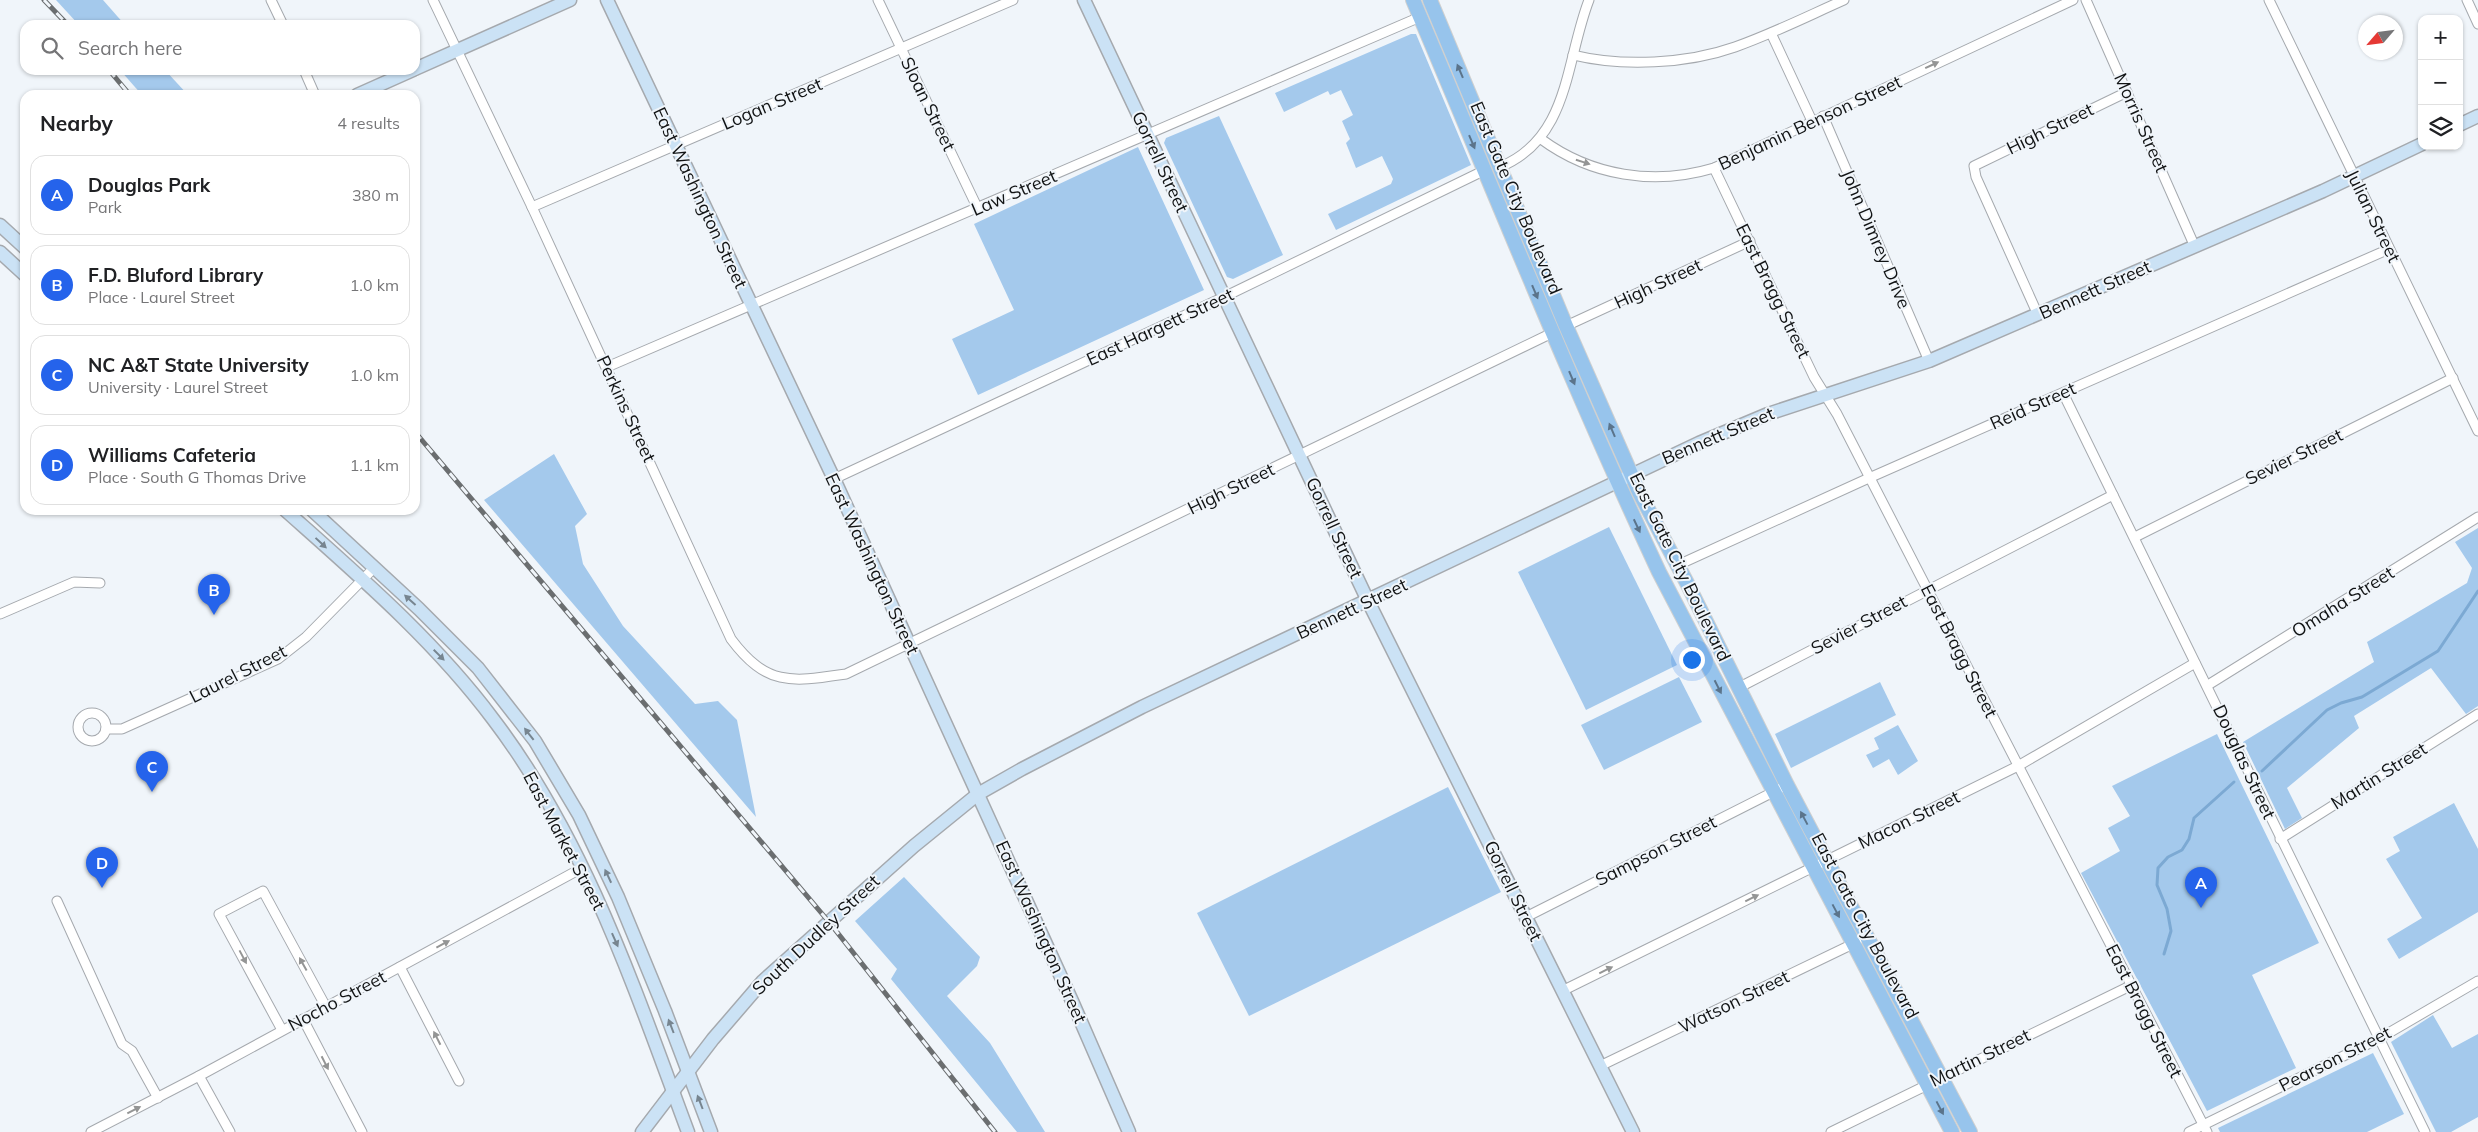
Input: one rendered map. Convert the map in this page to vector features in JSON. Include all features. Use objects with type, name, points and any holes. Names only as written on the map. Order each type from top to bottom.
[{"type":"main road","name":"East Gate City Boulevard","points":[[1413,0],[1552,333],[1617,482],[1659,572],[1952,1132]]},
{"type":"main road","name":"East Gate City Boulevard","points":[[1430,0],[1566,326],[1631,475],[1678,565],[1787,785],[1970,1132]]},
{"type":"street","points":[[271,0],[281,20]]},
{"type":"street","name":"Perkins Street","points":[[433,0],[607,367],[731,639],[745,657],[759,668],[779,676],[800,681],[846,674],[909,643]]},
{"type":"street","points":[[420,66],[570,0]]},
{"type":"street","name":"East Washington Street","points":[[607,0],[834,480],[978,794],[1129,1132]]},
{"type":"street","name":"Sloan Street","points":[[878,0],[978,209]]},
{"type":"street","name":"Logan Street","points":[[532,208],[1013,0]]},
{"type":"street","name":"Gorrell Street","points":[[1084,0],[1368,601],[1633,1132]]},
{"type":"street","points":[[1500,167],[1522,156],[1541,139],[1554,115],[1588,0]]},
{"type":"street","points":[[1573,55],[1598,61],[1651,63],[1734,48],[1844,0]]},
{"type":"street","name":"Benjamin Benson Street","points":[[1541,139],[1565,156],[1614,172],[1647,177],[1671,178],[1714,168],[2073,0]]},
{"type":"street","name":"Morris Street","points":[[2086,0],[2195,247]]},
{"type":"street","name":"Julian Street","points":[[2269,0],[2478,431]]},
{"type":"street","points":[[2467,0],[2478,24]]},
{"type":"street","name":"Law Street","points":[[607,367],[978,209],[1420,17]]},
{"type":"street","points":[[1771,33],[1812,121]]},
{"type":"street","points":[[306,75],[313,90]]},
{"type":"street","points":[[368,90],[401,75]]},
{"type":"street","name":"High Street","points":[[2038,315],[1976,177],[1974,166],[2127,92]]},
{"type":"street","name":"John Dimrey Drive","points":[[1823,116],[1929,362]]},
{"type":"street","points":[[2463,124],[2478,116]]},
{"type":"street","name":"Bennett Street","points":[[978,794],[1022,768],[1142,707],[1731,429],[1929,362],[2354,178],[2418,146]]},
{"type":"street","name":"East Bragg Street","points":[[1714,168],[1814,377],[1928,589],[2205,1129]]},
{"type":"street","name":"East Hargett Street","points":[[834,480],[1224,297],[1484,171]]},
{"type":"street","points":[[0,225],[20,244]]},
{"type":"street","name":"High Street","points":[[1566,326],[1750,241]]},
{"type":"street","name":"Reid Street","points":[[1678,565],[1869,478],[2389,249]]},
{"type":"street","points":[[3,258],[20,251]]},
{"type":"street","points":[[3,258],[20,271]]},
{"type":"street","name":"High Street","points":[[909,643],[1552,333]]},
{"type":"street","name":"Sevier Street","points":[[2135,537],[2453,378]]},
{"type":"street","name":"Douglas Street","points":[[2063,393],[2195,663],[2208,685],[2280,839],[2425,1132]]},
{"type":"street","name":"Sevier Street","points":[[1738,688],[2114,495]]},
{"type":"street","name":"East Market Street","points":[[290,515],[450,666],[494,720],[545,797],[582,868],[620,952],[688,1132]]},
{"type":"street","name":"East Market Street","points":[[317,515],[478,668],[535,741],[579,815],[616,892],[711,1132]]},
{"type":"street","name":"Omaha Street","points":[[2208,685],[2361,592],[2478,517]]},
{"type":"street","name":"Laurel Street","points":[[106,729],[122,730],[278,659],[308,635],[374,568]]},
{"type":"street","points":[[0,614],[74,582],[100,583]]},
{"type":"street","name":"Macon Street","points":[[1562,991],[2018,766],[2195,663]]},
{"type":"street","name":"Martin Street","points":[[2280,839],[2478,714]]},
{"type":"street","name":"Sampson Street","points":[[1526,917],[1787,785]]},
{"type":"street","name":"South Dudley Street","points":[[642,1132],[688,1072],[763,981],[914,846],[978,794]]},
{"type":"street","name":"Nocho Street","points":[[91,1132],[199,1076],[582,868]]},
{"type":"street","points":[[282,1030],[220,914],[263,891],[326,1007]]},
{"type":"street","points":[[57,901],[122,1044],[132,1051],[158,1098]]},
{"type":"street","name":"Watson Street","points":[[1600,1066],[1867,937]]},
{"type":"street","points":[[400,967],[459,1081]]},
{"type":"street","name":"Pearson Street","points":[[2189,1132],[2205,1129],[2380,1038],[2478,981]]},
{"type":"street","name":"Martin Street","points":[[1831,1132],[2130,986]]},
{"type":"street","points":[[303,1019],[362,1132]]},
{"type":"street","points":[[199,1076],[230,1132]]},
{"type":"shaded area","points":[[56,0],[103,0],[121,20],[74,20]]},
{"type":"shaded area","points":[[1411,34],[1416,34],[1471,165],[1336,230],[1328,214],[1391,184],[1393,179],[1382,156],[1356,168],[1346,143],[1350,139],[1342,121],[1353,115],[1341,90],[1330,95],[1328,91],[1284,112],[1275,93]]},
{"type":"shaded area","points":[[124,75],[170,75],[183,90],[138,90]]},
{"type":"shaded area","points":[[1219,116],[1283,255],[1233,279],[1227,277],[1164,143],[1166,138]]},
{"type":"shaded area","points":[[1138,147],[1204,290],[978,395],[952,339],[1014,310],[974,224]]},
{"type":"shaded area","points":[[554,454],[587,514],[575,526],[583,564],[623,626],[695,704],[718,701],[737,720],[756,817],[484,500]]},
{"type":"shaded area","points":[[1609,527],[1677,665],[1586,710],[1518,572]]},
{"type":"shaded area","points":[[2478,528],[2478,706],[2466,714],[2431,668],[2354,716],[2359,728],[2287,788],[2302,818],[2285,829],[2243,742],[2374,662],[2367,642],[2467,583],[2472,568],[2455,542]]},
{"type":"shaded area","points":[[1679,677],[1702,722],[1604,770],[1581,725]]},
{"type":"shaded area","points":[[1880,682],[1896,715],[1791,768],[1775,734]]},
{"type":"shaded area","points":[[1898,725],[1918,761],[1898,775],[1889,759],[1873,768],[1866,755],[1879,749],[1874,738]]},
{"type":"shaded area","points":[[2217,734],[2319,943],[2252,975],[2296,1068],[2207,1111],[2081,873],[2120,851],[2108,828],[2130,816],[2112,786]]},
{"type":"shaded area","points":[[1448,787],[1501,892],[1249,1016],[1197,913]]},
{"type":"shaded area","points":[[2454,803],[2478,849],[2478,912],[2399,959],[2387,939],[2422,918],[2386,859],[2400,851],[2393,837]]},
{"type":"shaded area","points":[[904,877],[980,957],[977,966],[947,996],[990,1043],[1045,1132],[1017,1132],[891,979],[897,969],[855,921]]},
{"type":"shaded area","points":[[2433,1015],[2452,1048],[2478,1034],[2478,1117],[2451,1132],[2436,1132],[2391,1042]]},
{"type":"shaded area","points":[[2373,1053],[2404,1114],[2367,1132],[2220,1132],[2218,1128]]},
{"type":"waterway","points":[[2262,771],[2327,710],[2341,703],[2362,697],[2438,651],[2478,591]]},
{"type":"waterway","points":[[2164,954],[2171,931],[2167,909],[2157,885],[2158,868],[2168,857],[2182,850],[2189,839],[2194,818],[2234,782]]},
{"type":"railway","points":[[44,0],[63,20]]},
{"type":"railway","points":[[113,75],[126,90]]},
{"type":"railway","points":[[420,438],[829,922],[995,1132]]},
{"type":"place","name":"F.D. Bluford Library","points":[[214,615]]},
{"type":"place","name":"NC A&T State University","points":[[152,792]]},
{"type":"place","name":"Williams Cafeteria","points":[[102,888]]},
{"type":"place","name":"Douglas Park","points":[[2201,908]]}]
